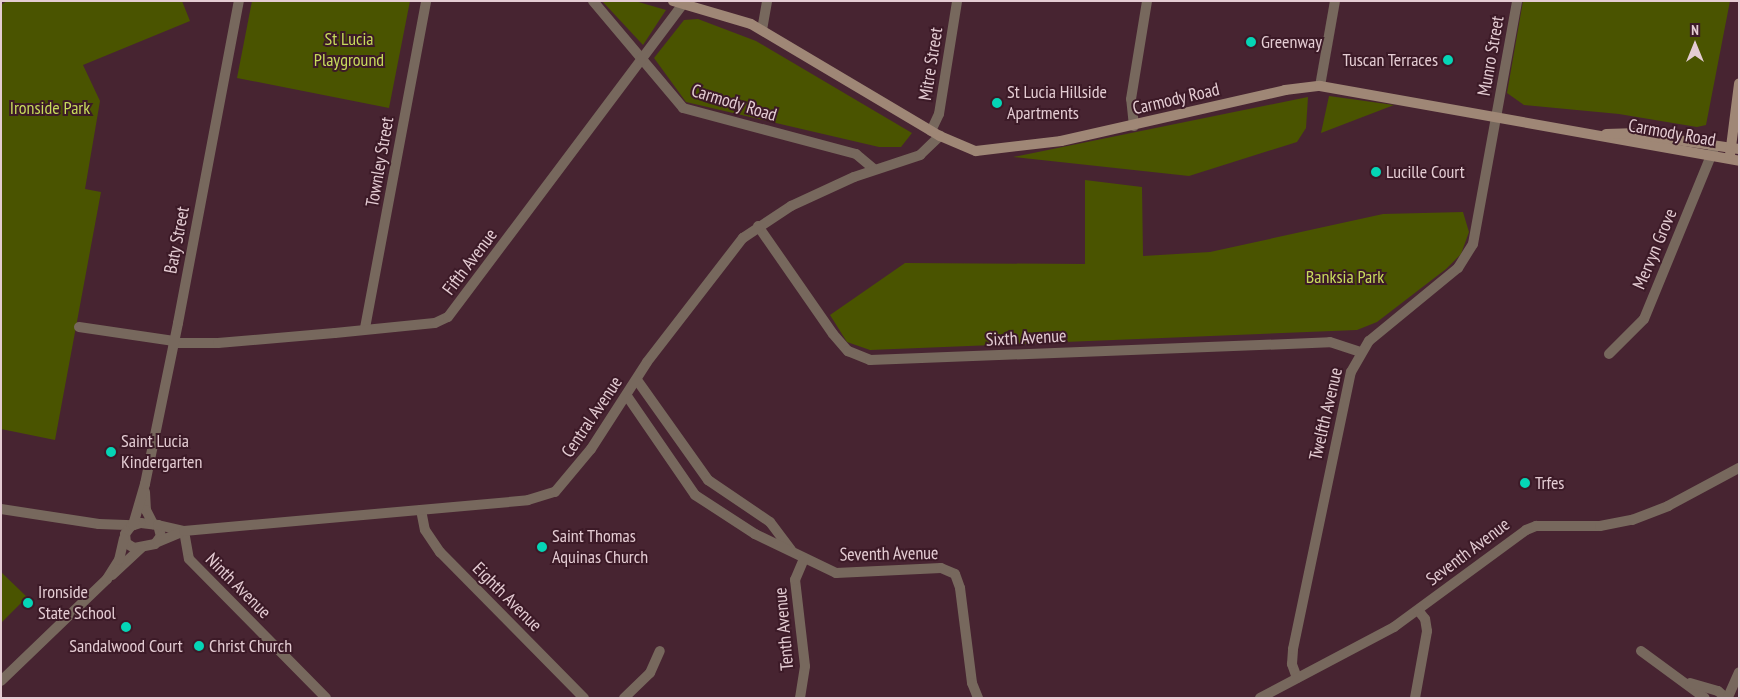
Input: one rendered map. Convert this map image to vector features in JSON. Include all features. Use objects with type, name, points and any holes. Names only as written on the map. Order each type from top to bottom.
[{"type":"street","name":"Baty Street","points":[[133,525],[145,484],[238,1]]},
{"type":"street","name":"Townley Street","points":[[365,328],[426,1]]},
{"type":"street","name":"Carmody Road","points":[[593,1],[645,60],[683,108],[856,154],[874,169]]},
{"type":"street","name":"Carmody Road","points":[[673,1],[741,20],[762,30],[935,133],[966,148],[987,151],[1061,142],[1285,90],[1320,86],[1599,134],[1628,143],[1734,160]]},
{"type":"street","points":[[762,30],[767,1]]},
{"type":"street","name":"Mitre Street","points":[[935,133],[957,1]]},
{"type":"street","points":[[1134,126],[1130,99],[1147,1]]},
{"type":"street","points":[[1320,86],[1335,1]]},
{"type":"street","name":"Munro Street","points":[[1497,117],[1517,1]]},
{"type":"street","name":"Fifth Avenue","points":[[80,327],[173,342],[218,343],[435,323],[448,317],[645,60],[683,4]]},
{"type":"street","points":[[1734,160],[1739,84]]},
{"type":"street","name":"Twelfth Avenue","points":[[1297,678],[1292,664],[1293,649],[1347,387],[1360,352],[1458,268],[1467,256],[1479,224],[1497,117]]},
{"type":"street","name":"Central Avenue","points":[[1,681],[142,548],[184,532],[538,498],[555,492],[592,449],[637,380],[731,251],[758,226],[791,206],[874,169],[920,155],[935,133]]},
{"type":"street","name":"Carmody Road","points":[[1599,134],[1630,133],[1735,149]]},
{"type":"street","name":"Mervyn Grove","points":[[1609,354],[1644,319],[1715,146]]},
{"type":"street","name":"Sixth Avenue","points":[[758,226],[833,334],[848,351],[870,360],[1330,342],[1360,352]]},
{"type":"street","name":"Seventh Avenue","points":[[637,380],[708,480],[770,522],[791,550]]},
{"type":"street","name":"Seventh Avenue","points":[[627,396],[700,500],[755,534],[836,572],[940,568],[953,572],[960,583],[971,676],[978,698]]},
{"type":"street","name":"Seventh Avenue","points":[[1260,698],[1394,628],[1526,530],[1541,526],[1600,526],[1632,520],[1668,506],[1739,468]]},
{"type":"street","name":"Baty Street","points":[[145,484],[146,510],[156,525]]},
{"type":"street","points":[[1,509],[90,523],[133,525]]},
{"type":"street","name":"Eighth Avenue","points":[[421,510],[426,532],[440,552],[584,698]]},
{"type":"street","points":[[90,523],[124,539],[130,547],[142,548]]},
{"type":"street","name":"Central Avenue","points":[[107,579],[120,558],[124,539],[133,525],[156,525],[184,532]]},
{"type":"street","points":[[156,525],[162,531],[158,542]]},
{"type":"street","name":"Ninth Avenue","points":[[184,532],[190,560],[326,698]]},
{"type":"street","name":"Tenth Avenue","points":[[800,698],[805,666],[795,580],[804,558]]},
{"type":"street","points":[[1415,698],[1427,631],[1425,619],[1418,610]]},
{"type":"street","points":[[624,698],[650,673],[660,651]]},
{"type":"street","points":[[1641,651],[1687,682],[1705,698]]},
{"type":"street","points":[[1727,698],[1739,672]]},
{"type":"street","points":[[1687,682],[1718,691],[1727,698],[1739,696]]},
{"type":"green space","name":"Ironside Park","points":[[7,1],[182,1],[190,21],[83,65],[100,101],[85,189],[101,192],[55,440],[1,429],[1,5]]},
{"type":"green space","name":"St Lucia Playground","points":[[252,1],[410,1],[389,108],[237,78]]},
{"type":"green space","points":[[602,1],[635,1],[666,10],[643,45]]},
{"type":"green space","points":[[1523,1],[1730,1],[1706,125],[1697,127],[1619,114],[1524,105],[1507,93]]},
{"type":"green space","points":[[698,19],[756,41],[912,133],[901,147],[879,147],[686,102],[654,58],[684,20]]},
{"type":"green space","points":[[1329,96],[1394,105],[1321,133]]},
{"type":"green space","points":[[1308,97],[1306,128],[1297,142],[1189,176],[1013,157]]},
{"type":"green space","name":"Banksia Park","points":[[1085,180],[1142,187],[1143,256],[1210,252],[1383,214],[1463,212],[1469,232],[1461,254],[1446,269],[1377,322],[1357,330],[870,350],[847,342],[830,315],[905,263],[1085,264]]},
{"type":"green space","points":[[1,572],[27,597],[1,623]]},
{"type":"place","name":"Greenway","points":[[1251,42]]},
{"type":"place","name":"Tuscan Terraces","points":[[1448,60]]},
{"type":"place","name":"St Lucia Hillside Apartments","points":[[997,103]]},
{"type":"place","name":"Lucille Court","points":[[1376,172]]},
{"type":"place","name":"Saint Lucia Kindergarten","points":[[111,452]]},
{"type":"place","name":"Trfes","points":[[1525,483]]},
{"type":"place","name":"Saint Thomas Aquinas Church","points":[[542,547]]},
{"type":"place","name":"Ironside State School","points":[[28,603]]},
{"type":"place","name":"Sandalwood Court","points":[[126,627]]},
{"type":"place","name":"Christ Church","points":[[199,646]]}]
